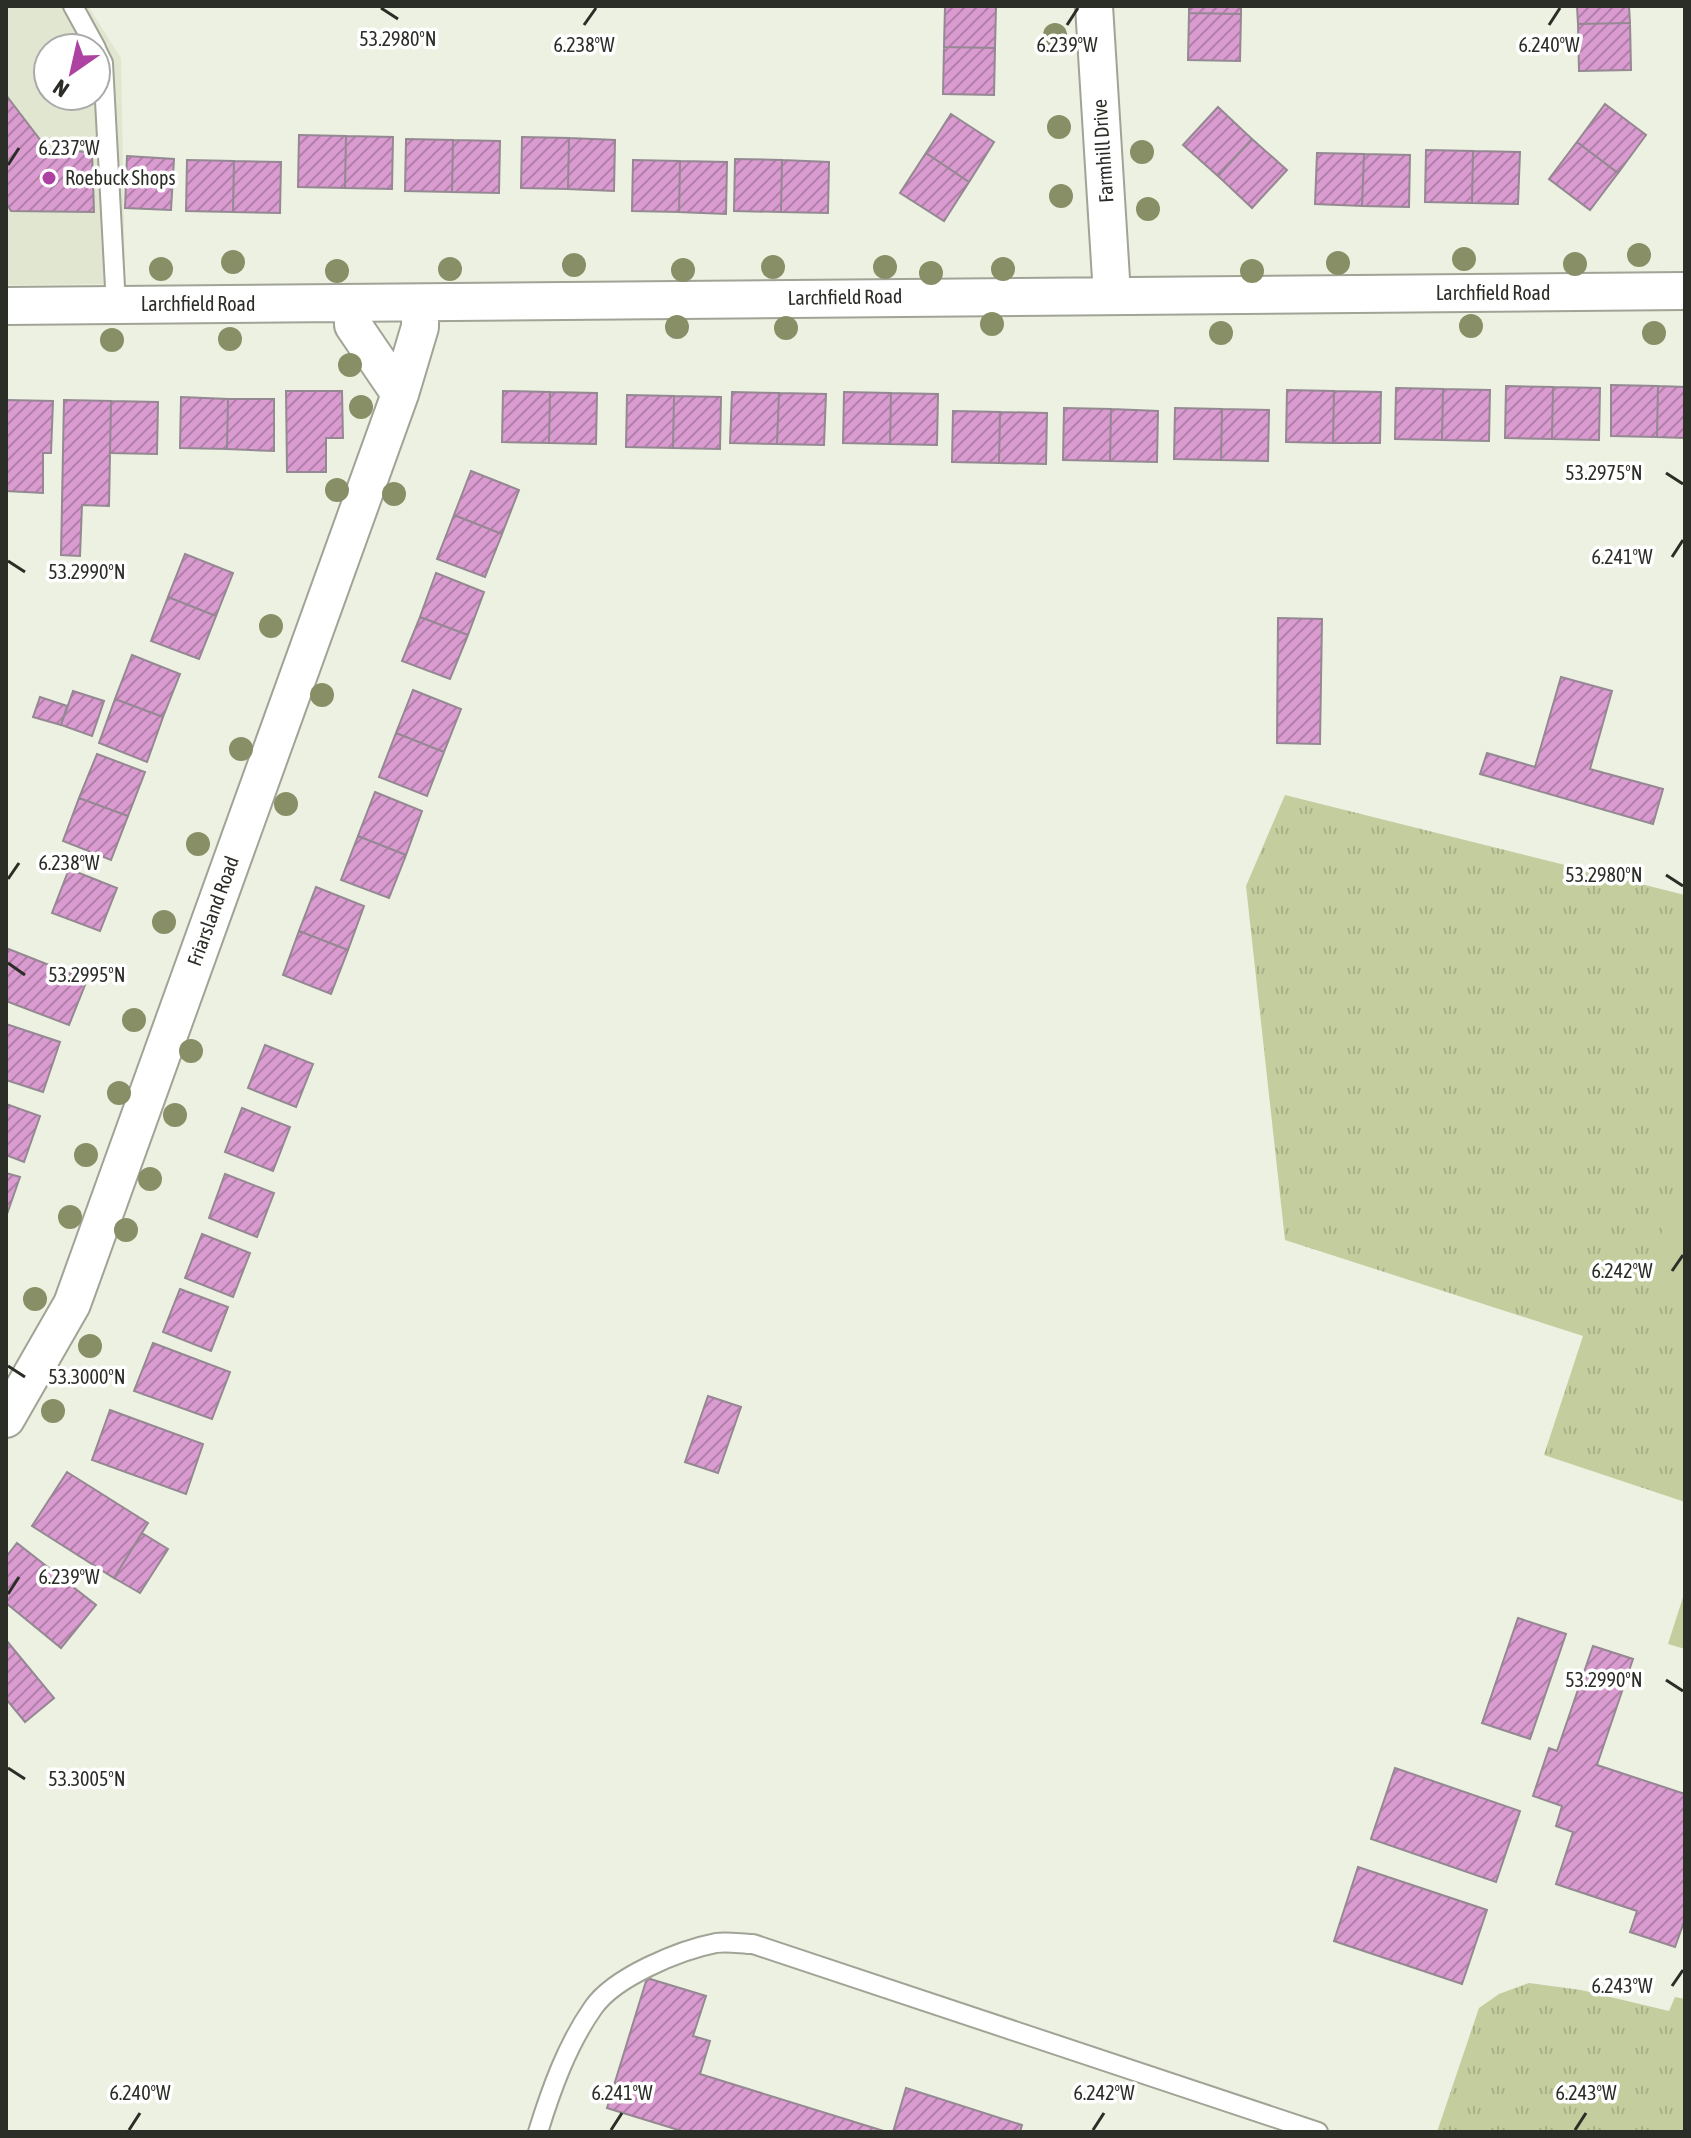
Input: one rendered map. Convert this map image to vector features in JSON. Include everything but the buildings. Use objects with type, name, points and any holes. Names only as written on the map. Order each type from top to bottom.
[{"type":"street","name":"Farmhill Drive","points":[[1094,6],[1112,295]]},
{"type":"street","name":"Larchfield Road","points":[[6,306],[1685,291]]},
{"type":"street","points":[[353,303],[353,325],[400,394]]},
{"type":"street","name":"Friarsland Road","points":[[6,1419],[72,1304],[400,394],[420,327],[420,303]]},
{"type":"lane","points":[[73,6],[87,32]]},
{"type":"lane","points":[[107,112],[116,306]]},
{"type":"lane","points":[[538,2132],[554,2080],[593,2007],[614,1987],[662,1961],[718,1942],[753,1944],[1318,2132]]},
{"type":"shaded area","points":[[6,6],[88,6],[104,32],[32,32],[32,112],[112,112],[112,44],[121,58],[125,284],[6,285]]},
{"type":"green space","points":[[1285,795],[1685,895],[1685,1502],[1544,1455],[1583,1336],[1285,1240],[1246,886]]},
{"type":"green space","points":[[1685,1164],[1685,1293],[1646,1280]]},
{"type":"green space","points":[[1685,1591],[1685,1649],[1668,1644]]},
{"type":"green space","points":[[1529,1983],[1581,1990],[1669,2011],[1675,1997],[1685,1999],[1685,2132],[1437,2132],[1479,2008],[1499,1994]]},
{"type":"place","name":"Roebuck Shops","points":[[49,178]]}]
